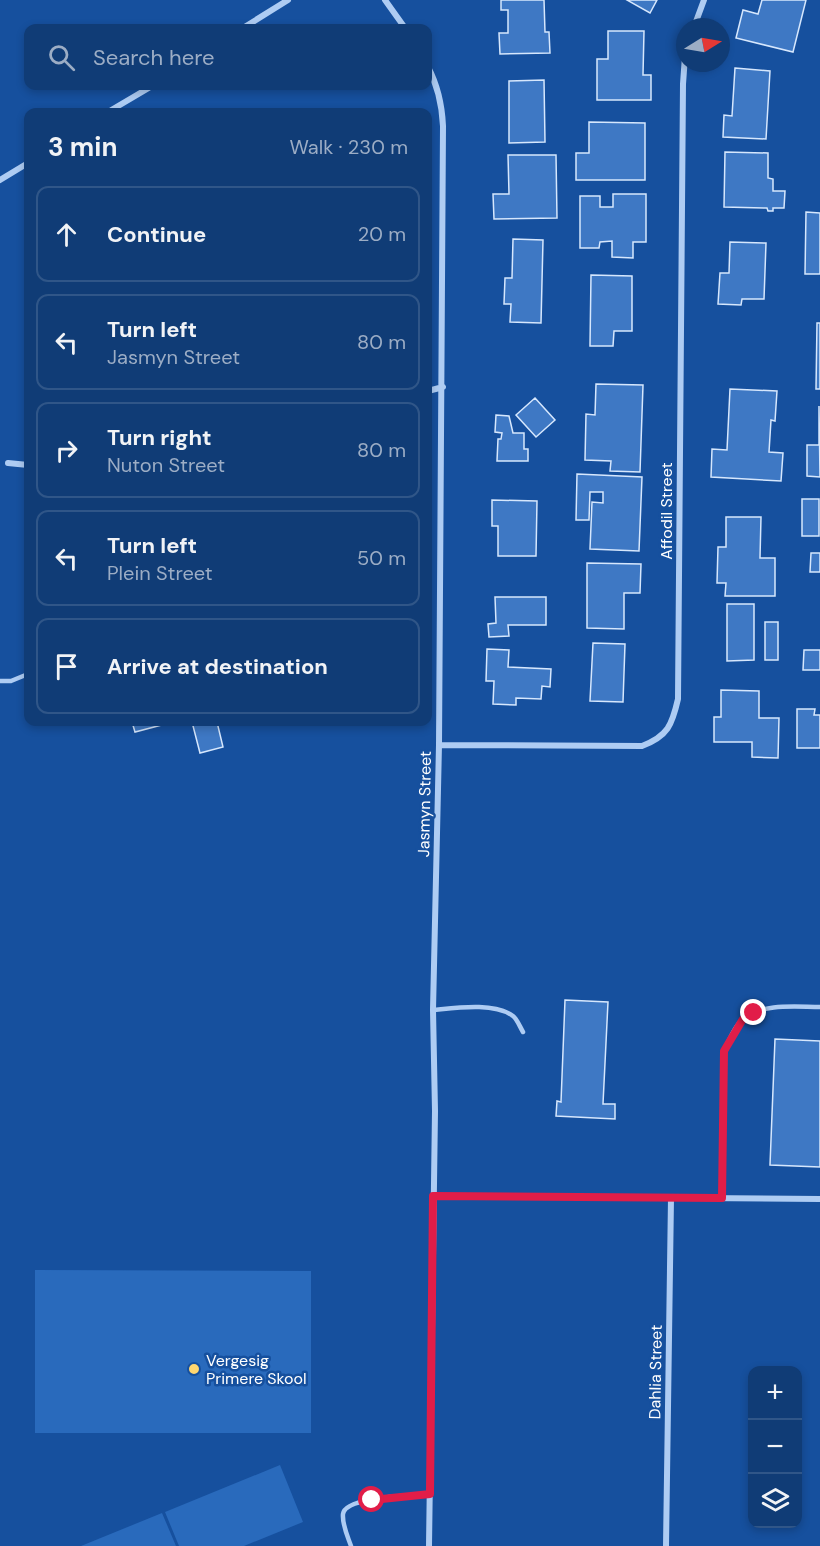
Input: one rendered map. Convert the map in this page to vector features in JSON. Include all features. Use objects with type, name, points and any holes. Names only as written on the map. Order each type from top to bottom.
[{"type":"street","points":[[249,24],[288,0]]},
{"type":"street","points":[[385,0],[402,24]]},
{"type":"street","points":[[697,18],[704,0]]},
{"type":"street","name":"Affodil Street","points":[[439,745],[642,746],[656,741],[666,732],[674,718],[678,699],[684,72]]},
{"type":"street","name":"Jasmyn Street","points":[[429,1546],[433,1010],[443,387],[443,126],[442,103],[432,74]]},
{"type":"street","points":[[115,108],[145,90]]},
{"type":"street","points":[[0,180],[24,165]]},
{"type":"street","points":[[432,391],[443,387]]},
{"type":"street","points":[[8,463],[24,465]]},
{"type":"street","points":[[433,1196],[820,1199]]},
{"type":"street","name":"Dahlia Street","points":[[666,1546],[671,1198]]},
{"type":"lane","points":[[0,681],[11,681],[24,676]]},
{"type":"lane","points":[[433,1010],[483,1007],[499,1010],[514,1016],[523,1032]]},
{"type":"lane","points":[[722,1198],[724,1051],[743,1019],[754,1013],[767,1009],[820,1007]]},
{"type":"lane","points":[[351,1546],[344,1526],[343,1514],[346,1508],[353,1503],[430,1494]]},
{"type":"shaded area","points":[[35,1270],[311,1271],[311,1433],[35,1433]]},
{"type":"shaded area","points":[[280,1465],[303,1522],[244,1546],[179,1546],[165,1512]]},
{"type":"shaded area","points":[[162,1513],[176,1546],[81,1546]]},
{"type":"building","points":[[501,0],[544,0],[545,32],[549,32],[550,53],[500,54],[499,33],[508,33],[508,10],[501,10]]},
{"type":"building","points":[[627,0],[657,0],[650,13]]},
{"type":"building","points":[[762,0],[806,0],[793,52],[736,38],[743,10],[758,14]]},
{"type":"building","points":[[608,31],[644,31],[643,75],[651,75],[651,100],[597,100],[597,59],[608,59]]},
{"type":"building","points":[[735,68],[770,71],[766,139],[723,137],[724,115],[732,116]]},
{"type":"building","points":[[544,80],[545,142],[509,143],[509,81]]},
{"type":"building","points":[[589,122],[645,123],[645,180],[576,180],[576,153],[589,153]]},
{"type":"building","points":[[725,152],[768,153],[768,178],[773,179],[773,191],[785,191],[784,208],[773,208],[773,211],[768,211],[767,208],[724,207]]},
{"type":"building","points":[[508,155],[556,155],[557,218],[494,219],[493,194],[509,194]]},
{"type":"building","points":[[613,194],[646,194],[646,242],[633,242],[633,258],[612,257],[612,241],[600,242],[599,248],[580,248],[580,196],[600,196],[600,207],[613,207]]},
{"type":"building","points":[[806,212],[820,213],[820,274],[805,274]]},
{"type":"building","points":[[513,239],[543,240],[541,323],[510,322],[511,304],[504,304],[505,278],[512,278]]},
{"type":"building","points":[[730,242],[766,243],[764,299],[742,299],[741,305],[718,304],[720,273],[729,273]]},
{"type":"building","points":[[591,275],[632,276],[632,331],[614,331],[613,346],[590,346]]},
{"type":"building","points":[[817,323],[820,323],[820,389],[816,389]]},
{"type":"building","points":[[596,384],[643,385],[640,472],[610,471],[611,461],[585,460],[586,414],[595,415]]},
{"type":"building","points":[[730,389],[777,391],[775,421],[771,420],[769,452],[783,453],[781,481],[711,477],[712,449],[727,450]]},
{"type":"building","points":[[535,398],[555,420],[536,437],[516,415]]},
{"type":"building","points":[[819,406],[820,477],[807,476],[807,445],[819,445]]},
{"type":"building","points":[[496,415],[509,416],[513,433],[524,433],[524,449],[528,449],[528,461],[497,461],[498,439],[501,439],[502,433],[495,432]]},
{"type":"building","points":[[577,474],[642,477],[639,551],[590,549],[592,502],[603,503],[603,492],[590,492],[589,520],[576,520]]},
{"type":"building","points":[[802,499],[819,499],[819,536],[802,536]]},
{"type":"building","points":[[492,500],[537,501],[536,556],[498,556],[498,526],[492,526]]},
{"type":"building","points":[[726,517],[761,517],[760,558],[775,558],[775,596],[725,596],[726,583],[717,583],[718,547],[726,547]]},
{"type":"building","points":[[811,553],[820,553],[820,572],[810,572]]},
{"type":"building","points":[[587,563],[641,564],[640,593],[624,593],[624,629],[587,628]]},
{"type":"building","points":[[495,597],[546,597],[546,625],[508,625],[509,636],[489,637],[488,624],[496,623]]},
{"type":"building","points":[[727,604],[754,604],[754,660],[727,661]]},
{"type":"building","points":[[765,622],[778,622],[778,660],[765,660]]},
{"type":"building","points":[[593,643],[625,644],[623,702],[590,701]]},
{"type":"building","points":[[487,649],[509,650],[508,667],[551,669],[550,687],[542,686],[541,699],[516,698],[516,705],[493,704],[494,681],[486,681]]},
{"type":"building","points":[[804,650],[820,650],[820,670],[803,670]]},
{"type":"building","points":[[721,690],[759,691],[759,718],[779,718],[778,758],[752,757],[752,742],[714,742],[714,717],[721,717]]},
{"type":"building","points":[[797,709],[815,709],[814,715],[820,715],[820,748],[797,748]]},
{"type":"building","points":[[133,726],[158,726],[135,732]]},
{"type":"building","points":[[193,726],[218,726],[223,747],[200,753]]},
{"type":"building","points":[[565,1000],[608,1002],[603,1104],[615,1104],[615,1119],[556,1116],[557,1101],[561,1102]]},
{"type":"building","points":[[775,1039],[820,1041],[820,1167],[770,1165]]},
{"type":"place","name":"Vergesig Primere Skool","points":[[194,1369]]},
{"type":"route","points":[[372,1500],[430,1494],[433,1196],[722,1198],[724,1051],[743,1019],[754,1013]]}]
